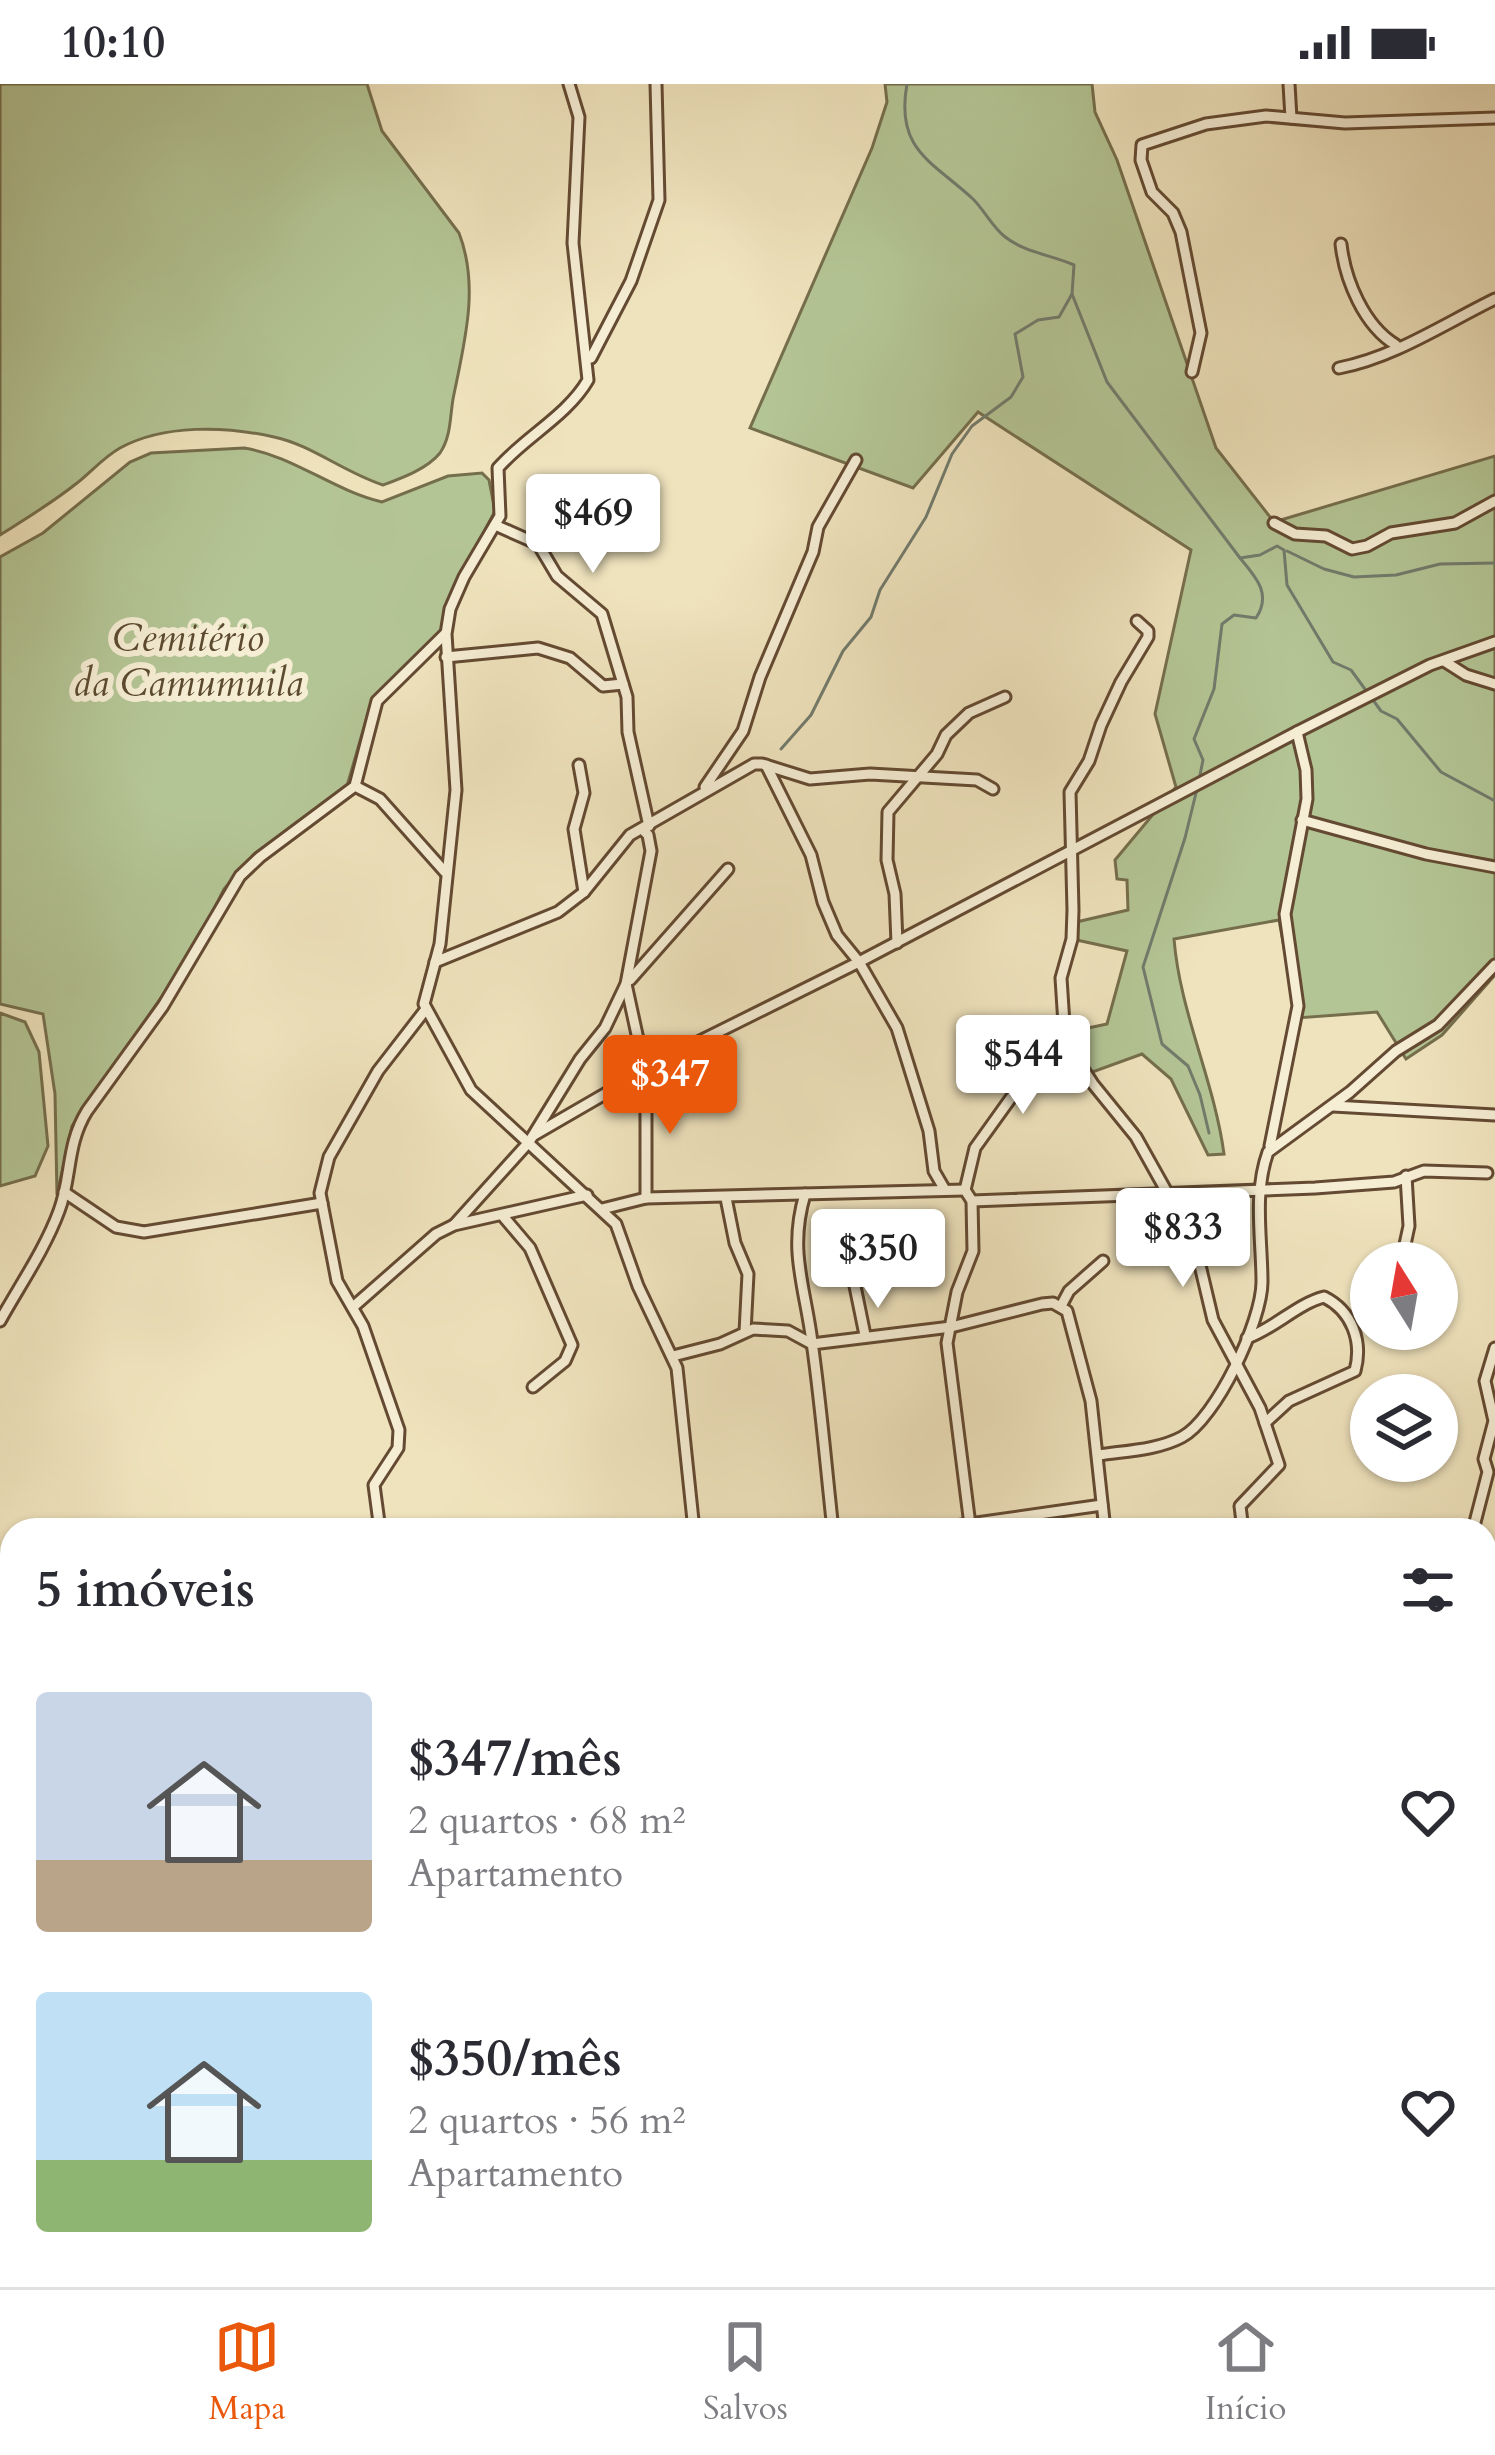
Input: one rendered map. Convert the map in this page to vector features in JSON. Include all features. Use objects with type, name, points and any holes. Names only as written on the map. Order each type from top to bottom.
[{"type":"street","points":[[378,1518],[374,1485],[398,1448],[399,1430],[353,1307],[337,1281],[320,1185],[329,1157],[378,1071],[426,1009],[456,774],[446,657],[450,609],[495,526],[501,504],[495,478],[498,468],[580,394],[588,380],[573,243],[579,117],[569,84]]},
{"type":"street","points":[[589,363],[631,281],[659,200],[656,84]]},
{"type":"street","points":[[1289,84],[1291,118]]},
{"type":"street","points":[[1192,373],[1202,345],[1181,232],[1173,213],[1152,192],[1141,160],[1142,146],[1206,124],[1265,116],[1345,123],[1495,118]]},
{"type":"street","points":[[1341,244],[1348,276],[1367,315],[1396,345]]},
{"type":"street","points":[[1339,368],[1377,360],[1396,345],[1495,299]]},
{"type":"street","points":[[702,791],[742,731],[821,521],[856,460]]},
{"type":"street","points":[[1274,523],[1295,534],[1326,536],[1352,549],[1391,533],[1470,518],[1495,502]]},
{"type":"street","points":[[454,1225],[531,1138],[605,1028],[626,984],[651,851],[628,710],[598,607],[556,576],[538,544],[495,526]]},
{"type":"street","points":[[964,1190],[975,1148],[1064,1024],[1061,978],[1072,923],[1070,792],[1090,761],[1121,682],[1148,637],[1137,621]]},
{"type":"street","points":[[0,1321],[46,1238],[64,1192],[76,1127],[185,973],[240,876],[355,786],[377,701],[446,634]]},
{"type":"street","points":[[531,1138],[610,1091],[646,1076],[692,1045],[897,943],[1297,732],[1444,661],[1495,642]]},
{"type":"street","points":[[446,657],[538,648],[570,658],[602,686],[622,684]]},
{"type":"street","points":[[1444,661],[1466,675],[1495,684]]},
{"type":"street","points":[[897,943],[895,894],[886,860],[888,812],[946,735],[969,713],[1005,697]]},
{"type":"street","points":[[1099,1455],[1184,1436],[1196,1426],[1237,1366],[1261,1300],[1260,1187],[1297,1018],[1285,914],[1307,799],[1297,732]]},
{"type":"street","points":[[579,765],[584,793],[574,829],[584,892]]},
{"type":"street","points":[[766,765],[811,855],[829,919],[897,1028],[929,1132],[934,1171],[945,1190]]},
{"type":"street","points":[[435,962],[572,904],[630,835],[746,768],[766,765],[810,779],[870,774],[977,780],[992,789]]},
{"type":"street","points":[[355,786],[380,800],[446,873]]},
{"type":"street","points":[[1302,820],[1426,854],[1495,867]]},
{"type":"street","points":[[626,984],[728,868]]},
{"type":"street","points":[[1268,1152],[1438,1025],[1495,965]]},
{"type":"street","points":[[626,984],[646,1076],[646,1198]]},
{"type":"street","points":[[426,1009],[471,1090],[531,1138],[616,1224],[638,1286],[673,1356],[693,1518]]},
{"type":"street","points":[[1060,1034],[1136,1138],[1169,1196],[1199,1261],[1213,1320],[1265,1424],[1279,1465],[1240,1506],[1242,1518]]},
{"type":"street","points":[[1331,1106],[1495,1115]]},
{"type":"street","points":[[972,1201],[1169,1196],[1394,1182],[1424,1171],[1486,1173]]},
{"type":"street","points":[[1405,1242],[1409,1226],[1406,1177]]},
{"type":"street","points":[[602,1209],[646,1198],[964,1190]]},
{"type":"street","points":[[964,1190],[972,1201],[974,1251],[957,1292],[947,1343],[969,1518]]},
{"type":"street","points":[[64,1192],[116,1227],[144,1232],[322,1203]]},
{"type":"street","points":[[805,1194],[795,1233],[832,1518]]},
{"type":"street","points":[[353,1307],[436,1234],[454,1225],[586,1195]]},
{"type":"street","points":[[727,1198],[735,1244],[748,1274],[745,1332]]},
{"type":"street","points":[[502,1215],[530,1248],[572,1345],[565,1361],[533,1387]]},
{"type":"street","points":[[848,1252],[866,1335]]},
{"type":"street","points":[[1061,1306],[1069,1291],[1102,1262]]},
{"type":"street","points":[[1247,1338],[1273,1329],[1318,1298],[1330,1299],[1354,1327],[1355,1370],[1289,1401],[1265,1424]]},
{"type":"street","points":[[673,1356],[745,1332],[788,1331],[812,1344],[951,1327],[1042,1304],[1061,1306],[1067,1312],[1085,1378],[1099,1455],[1104,1518]]},
{"type":"street","points":[[1476,1518],[1488,1472],[1484,1459],[1493,1421],[1485,1381],[1495,1348]]},
{"type":"street","points":[[1016,1518],[1102,1505]]},
{"type":"green space","points":[[0,84],[367,84],[382,131],[459,233],[465,253],[468,316],[448,434],[435,459],[383,485],[274,437],[216,429],[175,431],[137,440],[114,452],[0,535]]},
{"type":"green space","points":[[885,84],[1092,84],[1095,112],[1117,160],[1216,448],[1274,522],[1495,456],[1495,975],[1442,1035],[1406,1059],[1377,1012],[1297,1018],[1279,920],[1174,939],[1224,1154],[1208,1155],[1171,1079],[1142,1054],[1087,1074],[1060,1034],[1107,1024],[1127,951],[1072,939],[1072,923],[1128,910],[1127,880],[1117,879],[1115,860],[1176,787],[1155,714],[1191,550],[978,412],[913,488],[750,428],[872,148],[887,102]]},
{"type":"green space","name":"Cemitério da Camumuila","points":[[244,448],[280,458],[382,502],[448,476],[482,473],[489,480],[495,511],[448,600],[442,629],[371,703],[347,786],[254,854],[224,889],[192,953],[72,1126],[57,1195],[55,1094],[43,1014],[0,1004],[0,557],[43,533],[130,462],[151,453]]},
{"type":"green space","points":[[0,1013],[25,1022],[39,1052],[48,1146],[35,1176],[0,1186]]},
{"type":"waterway","points":[[781,749],[811,715],[843,651],[871,617],[880,590],[926,517],[952,454],[972,426],[1011,397],[1023,377],[1015,334],[1038,320],[1059,317],[1072,294],[1074,265],[1028,250],[1004,236],[973,199],[920,152],[906,124],[907,84]]},
{"type":"waterway","points":[[1072,294],[1107,382],[1240,558],[1277,546],[1284,550],[1287,585],[1333,662],[1351,670],[1381,711],[1397,719],[1441,772],[1495,801]]},
{"type":"waterway","points":[[1287,551],[1354,577],[1396,575],[1440,564],[1495,563]]},
{"type":"waterway","points":[[1199,780],[1203,760],[1194,739],[1214,689],[1222,624],[1234,615],[1256,618],[1261,609],[1262,593],[1240,558]]},
{"type":"waterway","points":[[1197,789],[1143,967],[1162,1044],[1188,1066],[1209,1133]]}]
